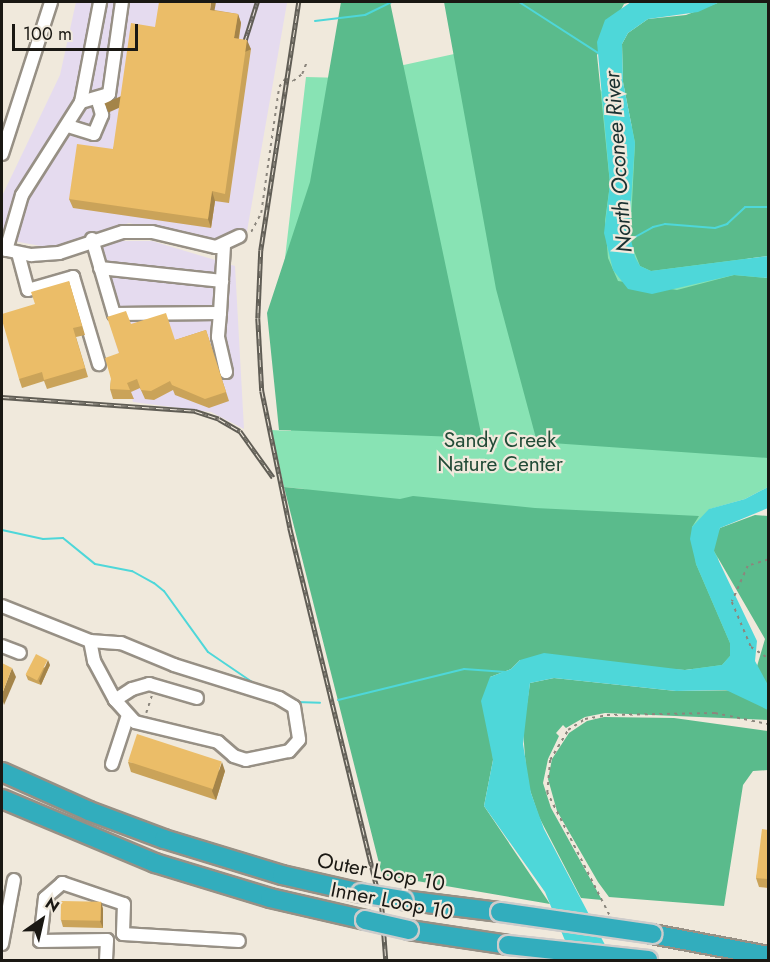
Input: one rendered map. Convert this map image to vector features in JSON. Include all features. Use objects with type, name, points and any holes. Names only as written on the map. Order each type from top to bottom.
[{"type":"highway","name":"Outer Loop 10","points":[[2,772],[164,840],[273,873],[361,893],[652,934],[768,956]]},
{"type":"highway","name":"Inner Loop 10","points":[[2,799],[176,870],[365,920],[409,930],[508,945],[648,960]]},
{"type":"highway","points":[[652,934],[768,945]]},
{"type":"street","points":[[2,154],[51,2]]},
{"type":"street","points":[[99,364],[73,277],[28,290],[8,251],[22,195],[37,168],[68,126],[81,102],[100,2]]},
{"type":"street","points":[[68,126],[94,134],[102,115],[99,104],[108,94],[122,2]]},
{"type":"street","points":[[81,102],[108,94]]},
{"type":"street","points":[[8,251],[59,253],[92,239],[140,231],[224,246],[240,236]]},
{"type":"street","points":[[92,239],[114,314],[220,312]]},
{"type":"street","points":[[224,246],[218,338],[226,372]]},
{"type":"street","points":[[100,268],[222,281]]},
{"type":"street","points":[[2,606],[90,641],[121,643],[174,665],[279,698],[294,707],[299,740],[289,751],[246,760],[234,756],[218,742],[142,725],[127,717],[115,700],[94,661],[90,641]]},
{"type":"street","points":[[2,646],[20,653]]},
{"type":"street","points":[[115,700],[132,689],[156,685],[197,698]]},
{"type":"street","points":[[112,764],[127,717]]},
{"type":"street","points":[[2,944],[14,880]]},
{"type":"street","points":[[123,933],[124,904],[62,883],[45,898],[40,941],[107,940],[123,933],[239,941]]},
{"type":"street","points":[[106,960],[107,940]]},
{"type":"path","points":[[240,236],[248,236],[261,213],[279,87],[285,80],[293,81],[302,74],[307,61]]},
{"type":"path","points":[[768,560],[745,569],[743,584],[732,604],[751,647],[768,658]]},
{"type":"path","points":[[142,725],[156,685]]},
{"type":"path","points":[[611,921],[599,888],[547,794],[550,760],[568,730],[585,719],[607,715],[715,713],[768,724]]},
{"type":"shaded area","points":[[76,2],[287,3],[247,231],[212,244],[129,223],[52,248],[2,239],[2,196],[60,75]]},
{"type":"shaded area","points":[[114,241],[152,241],[235,266],[244,429],[211,412],[133,402],[88,250]]},
{"type":"green space","points":[[341,2],[390,2],[482,438],[279,430],[267,313],[310,182]]},
{"type":"green space","points":[[444,2],[631,2],[624,4],[597,55],[610,184],[605,221],[608,258],[618,281],[677,290],[734,275],[768,278],[768,458],[537,442],[496,289]]},
{"type":"green space","points":[[720,2],[768,2],[768,256],[651,271],[640,266],[630,241],[635,143],[623,82],[622,44],[628,33],[648,19],[686,15]]},
{"type":"green space","name":"Sandy Creek Nature Center","points":[[500,44],[569,54],[768,282],[768,487],[745,499],[710,509],[737,675],[727,684],[304,489],[284,487],[271,430],[291,431],[280,301],[306,77],[344,78]]},
{"type":"green space","points":[[284,487],[400,499],[413,496],[535,508],[699,516],[692,527],[696,564],[730,643],[730,656],[722,665],[685,670],[520,660],[511,669],[490,677],[493,760],[484,806],[550,904],[382,875]]},
{"type":"green space","points":[[755,515],[768,516],[768,720],[605,713],[585,717],[566,728],[563,725],[556,733],[559,736],[548,759],[543,783],[551,808],[602,900],[581,898],[539,817],[527,781],[523,731],[530,683],[554,678],[676,691],[750,690],[765,639],[714,551],[714,539],[720,528]]},
{"type":"green space","points":[[604,717],[674,718],[768,731],[768,770],[753,771],[743,785],[724,906],[609,897],[598,882],[557,811],[548,779],[552,759],[569,733],[587,721]]},
{"type":"water","name":"North Oconee River","points":[[631,2],[720,2],[698,12],[648,19],[628,33],[622,44],[623,82],[635,143],[629,231],[635,257],[640,266],[651,271],[768,256],[768,278],[734,275],[652,294],[628,289],[613,270],[604,233],[610,184],[597,42],[605,20]]},
{"type":"water","points":[[768,487],[768,508],[720,528],[714,551],[757,641],[755,661],[768,685],[768,710],[726,690],[676,691],[554,678],[530,683],[523,744],[531,793],[544,829],[613,960],[573,960],[545,892],[484,806],[493,760],[481,701],[490,677],[511,669],[520,660],[544,653],[685,670],[722,665],[730,656],[730,643],[696,564],[690,539],[692,527],[709,509],[745,499]]},
{"type":"building","points":[[159,2],[211,2],[210,10],[238,14],[234,38],[247,40],[225,194],[212,191],[208,219],[69,199],[77,144],[113,149],[131,23],[155,27]]},
{"type":"building","points":[[69,281],[82,326],[73,328],[85,368],[44,380],[42,372],[19,379],[2,314],[35,304],[31,292]]},
{"type":"building","points":[[126,311],[131,324],[166,313],[175,340],[206,330],[226,392],[205,399],[172,385],[170,381],[151,391],[141,390],[137,379],[127,383],[130,390],[110,389],[111,379],[105,358],[119,353],[107,317]]},
{"type":"building","points":[[36,654],[48,660],[37,680],[26,674]]},
{"type":"building","points":[[2,663],[12,668],[2,694]]},
{"type":"building","points":[[137,734],[222,762],[213,789],[128,762]]},
{"type":"building","points":[[762,829],[768,830],[768,879],[756,878]]},
{"type":"building","points":[[61,901],[101,902],[101,921],[61,920]]},
{"type":"waterway","points":[[315,21],[365,15],[392,2]]},
{"type":"waterway","points":[[519,2],[598,53]]},
{"type":"waterway","name":"North Oconee River","points":[[628,241],[653,227],[665,224],[715,228],[727,224],[745,207],[768,207]]},
{"type":"waterway","points":[[2,530],[43,539],[63,538],[95,564],[132,571],[154,583],[164,591],[208,652],[258,686]]},
{"type":"waterway","points":[[338,700],[464,669],[506,672]]},
{"type":"waterway","points":[[296,702],[320,703]]},
{"type":"railway","points":[[240,56],[257,2]]},
{"type":"railway","points":[[299,2],[261,250],[258,318],[262,391],[290,528],[382,907],[386,960]]},
{"type":"railway","points":[[2,397],[195,411],[219,419],[240,431],[273,477]]}]
